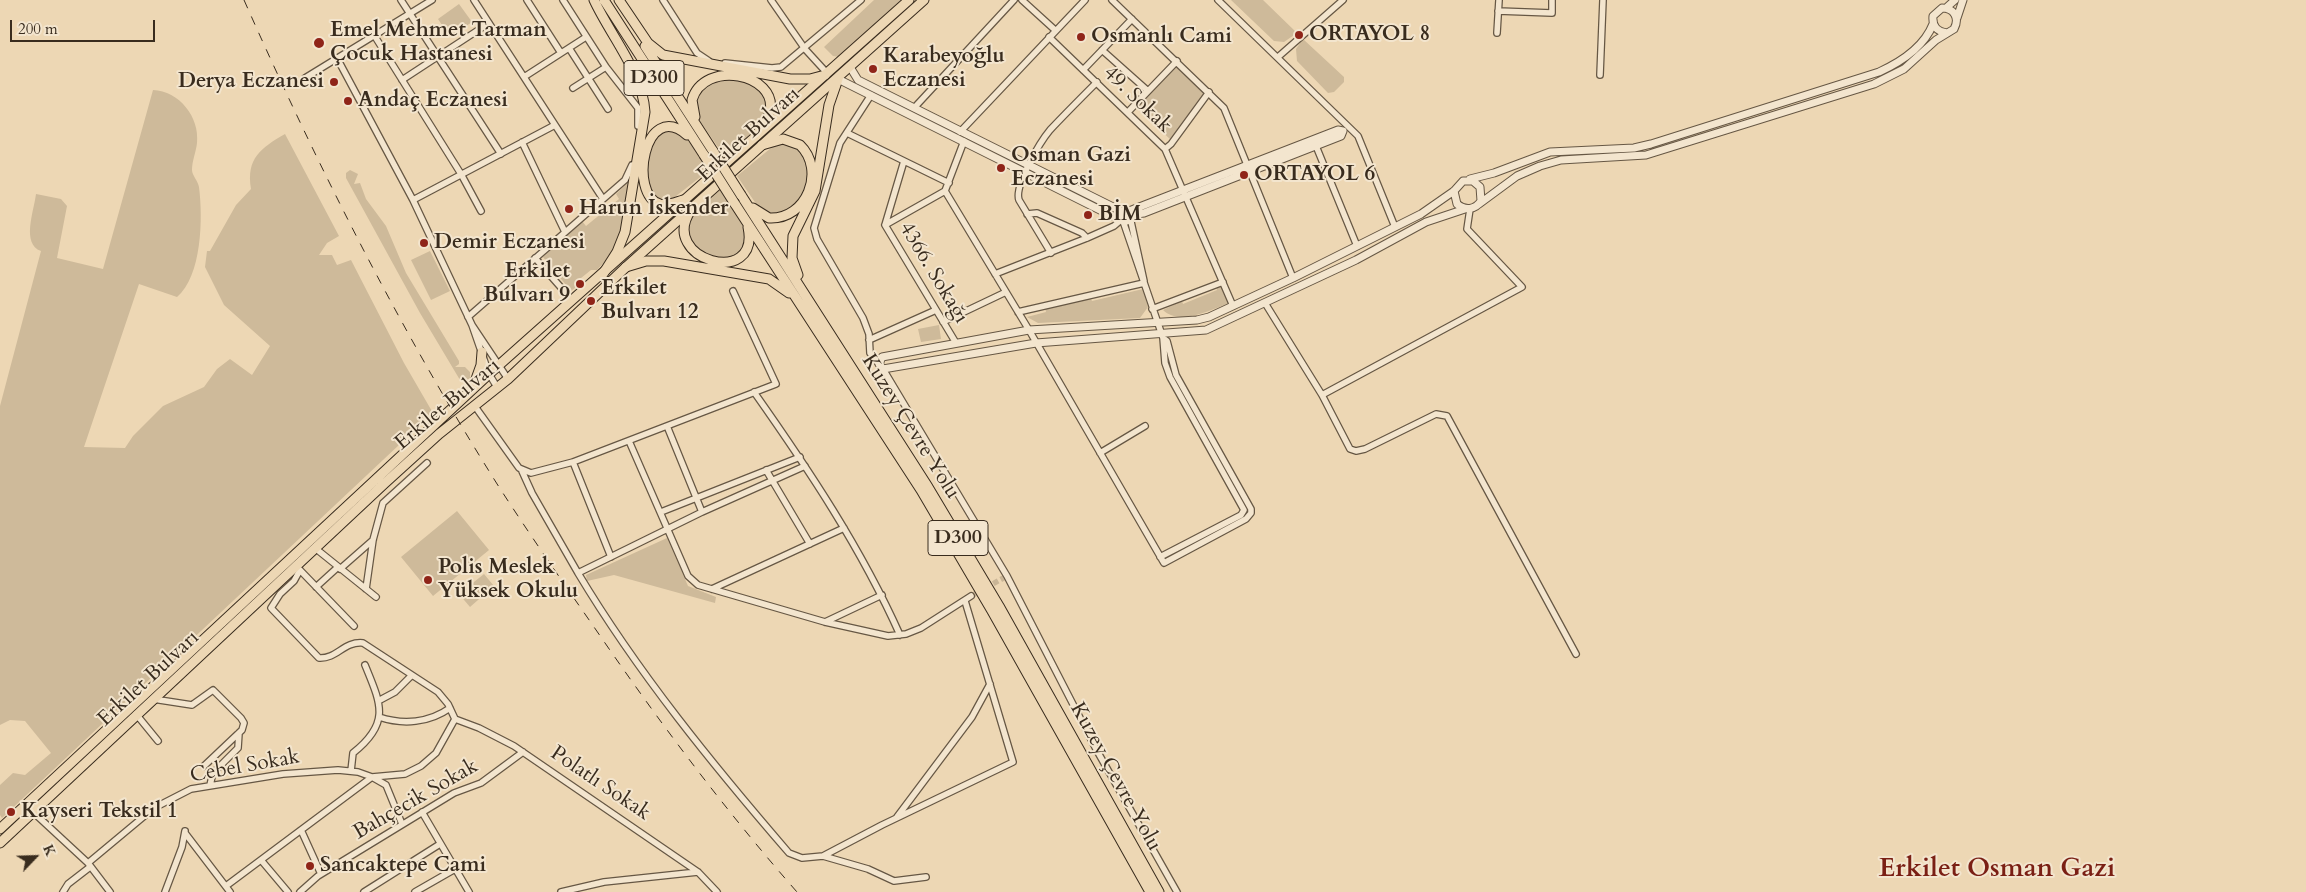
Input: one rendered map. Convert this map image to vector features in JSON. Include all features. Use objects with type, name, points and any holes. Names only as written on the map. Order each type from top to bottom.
[{"type":"main road","points":[[594,0],[637,78],[644,98],[645,112],[625,232],[617,252],[602,274]]},
{"type":"main road","name":"D300","points":[[604,0],[695,141]]},
{"type":"main road","name":"D300","points":[[615,0],[741,195]]},
{"type":"main road","points":[[619,0],[648,43],[663,55],[790,79],[810,79],[826,74]]},
{"type":"main road","name":"Erkilet Bulvarı","points":[[0,829],[471,390],[909,0]]},
{"type":"main road","name":"Erkilet Bulvarı","points":[[0,843],[152,699],[298,568],[315,548],[406,464],[474,405],[508,379],[626,267],[924,0]]},
{"type":"main road","points":[[704,138],[692,110],[693,96],[699,87],[709,80],[730,75],[754,82],[767,96],[769,114],[756,136]]},
{"type":"main road","points":[[813,307],[794,267],[792,241],[796,228],[815,191],[827,114],[838,79]]},
{"type":"main road","points":[[683,200],[663,204],[649,196],[643,174],[646,149],[653,134],[666,126],[681,130],[695,141]]},
{"type":"main road","points":[[741,195],[759,214],[774,218],[794,211],[809,192],[812,168],[802,147],[787,139],[775,140],[762,145]]},
{"type":"main road","name":"Kuzey Çevre Yolu","points":[[695,141],[926,499],[992,610],[1150,892]]},
{"type":"main road","name":"Kuzey Çevre Yolu","points":[[741,195],[928,487],[989,589],[1159,892]]},
{"type":"main road","points":[[691,210],[684,227],[687,241],[701,256],[717,263],[734,261],[745,251],[749,236],[745,219]]},
{"type":"main road","points":[[626,267],[641,262],[658,260],[770,279],[797,300]]},
{"type":"main road","points":[[471,390],[481,364],[482,352]]},
{"type":"street","points":[[401,0],[500,154]]},
{"type":"street","points":[[305,78],[432,0]]},
{"type":"street","points":[[474,0],[603,198]]},
{"type":"street","points":[[527,0],[561,53]]},
{"type":"street","points":[[468,317],[626,180],[630,174],[639,121],[638,108],[606,67],[563,0]]},
{"type":"street","points":[[663,0],[697,52],[708,60],[775,68],[784,66],[861,0]]},
{"type":"street","points":[[772,0],[805,49],[826,74]]},
{"type":"street","points":[[914,108],[1014,0]]},
{"type":"street","points":[[1022,0],[1055,30]]},
{"type":"street","points":[[960,132],[1085,0]]},
{"type":"street","points":[[1112,0],[1209,92],[1228,114],[1293,278]]},
{"type":"street","points":[[1218,0],[1278,57],[1346,129],[1359,138],[1395,227]]},
{"type":"street","points":[[1278,57],[1343,0]]},
{"type":"street","points":[[1497,33],[1499,0]]},
{"type":"street","points":[[1498,11],[1552,13],[1552,0]]},
{"type":"street","points":[[1600,75],[1603,0]]},
{"type":"street","points":[[881,366],[882,357],[1029,330],[1197,320],[1233,306],[1293,278],[1421,214],[1454,191],[1459,183],[1494,173],[1550,152],[1634,148],[1650,144],[1879,72],[1896,64],[1928,37],[1936,12],[1946,8],[1955,0]]},
{"type":"street","points":[[881,366],[1036,344],[1162,336],[1206,330],[1356,260],[1426,222],[1478,205],[1517,176],[1540,166],[1561,160],[1646,155],[1874,84],[1904,69],[1954,28],[1963,0]]},
{"type":"street","points":[[1946,8],[1953,11],[1957,18]]},
{"type":"street","points":[[1083,70],[1132,19]]},
{"type":"street","points":[[402,80],[489,23]]},
{"type":"street","points":[[1933,24],[1938,31],[1947,33]]},
{"type":"street","points":[[374,35],[462,174],[481,211]]},
{"type":"street","points":[[524,77],[586,37]]},
{"type":"street","name":"49. Sokak","points":[[1049,38],[1165,149],[1186,193],[1233,306]]},
{"type":"street","points":[[569,48],[608,109]]},
{"type":"street","points":[[1102,50],[1148,91]]},
{"type":"street","points":[[337,58],[412,200],[472,326],[489,374],[498,387]]},
{"type":"street","points":[[1128,112],[1177,61]]},
{"type":"street","points":[[574,88],[606,67]]},
{"type":"street","points":[[850,67],[858,80],[960,132],[1027,169]]},
{"type":"street","points":[[838,79],[1125,216],[1152,309],[1162,336],[1164,356],[1170,377],[1243,505],[1244,512]]},
{"type":"street","points":[[1051,253],[1027,214],[1017,193],[1027,169],[1049,132],[1096,82]]},
{"type":"street","points":[[1165,149],[1209,92]]},
{"type":"street","points":[[871,95],[840,143],[832,165],[814,232],[863,318],[869,340],[870,354],[881,366],[1007,576],[1096,749],[1177,892]]},
{"type":"street","points":[[412,200],[555,125]]},
{"type":"street","points":[[995,274],[1114,226],[1125,216],[1144,213],[1186,193],[1341,136],[1346,129]]},
{"type":"street","points":[[1249,169],[1338,130],[1346,129]]},
{"type":"street","points":[[885,225],[945,191],[964,140],[960,132]]},
{"type":"street","points":[[847,133],[949,184]]},
{"type":"street","points":[[522,142],[565,232]]},
{"type":"street","points":[[1316,146],[1357,246]]},
{"type":"street","name":"4366. Sokağı","points":[[904,161],[885,225],[956,343]]},
{"type":"street","points":[[1468,180],[1477,183],[1482,191],[1478,205]]},
{"type":"street","points":[[945,191],[1029,330],[1164,563],[1246,519],[1251,514]]},
{"type":"street","points":[[1454,191],[1454,200],[1467,209]]},
{"type":"street","points":[[1322,395],[1522,287],[1467,229],[1467,209]]},
{"type":"street","points":[[1027,214],[1037,213],[1082,233],[1087,238]]},
{"type":"street","points":[[535,258],[572,300]]},
{"type":"street","points":[[1152,309],[1223,282]]},
{"type":"street","points":[[1018,312],[1144,283]]},
{"type":"street","points":[[522,471],[531,473],[573,462],[776,384],[733,291]]},
{"type":"street","points":[[943,322],[1006,292]]},
{"type":"street","points":[[1265,303],[1322,395],[1348,448],[1354,451],[1365,449],[1436,414],[1447,416],[1576,654]]},
{"type":"street","points":[[869,340],[936,310]]},
{"type":"street","points":[[472,326],[508,379]]},
{"type":"street","points":[[1162,336],[1167,341],[1176,375],[1250,506],[1251,514]]},
{"type":"street","points":[[754,392],[806,466],[844,528],[882,595],[900,635]]},
{"type":"street","points":[[474,405],[522,471],[532,493],[578,573],[609,622],[657,688],[783,846],[798,858],[823,856],[868,869],[894,881],[926,877]]},
{"type":"street","points":[[667,426],[702,512]]},
{"type":"street","points":[[1100,453],[1145,426]]},
{"type":"street","points":[[629,440],[690,579],[698,585],[825,622],[881,636],[900,635],[921,628],[971,596]]},
{"type":"street","points":[[662,512],[800,457]]},
{"type":"street","points":[[573,462],[611,556]]},
{"type":"street","points":[[366,589],[373,540],[383,503],[428,463]]},
{"type":"street","points":[[578,573],[702,512],[806,466]]},
{"type":"street","points":[[766,470],[810,544]]},
{"type":"street","points":[[1160,557],[1244,512],[1251,514]]},
{"type":"street","points":[[712,589],[844,528]]},
{"type":"street","points":[[316,587],[373,540]]},
{"type":"street","points":[[315,548],[376,597]]},
{"type":"street","points":[[164,892],[182,847],[185,831],[228,889],[261,860],[372,777],[405,774],[421,766],[436,753],[455,719],[450,708],[438,692],[422,684],[363,643],[349,644],[330,657],[320,658],[271,608],[280,594],[294,581],[298,568],[354,626]]},
{"type":"street","points":[[825,622],[882,595]]},
{"type":"street","points":[[823,856],[896,818],[1013,762],[965,600]]},
{"type":"street","points":[[351,771],[353,753],[371,736],[379,717],[380,700],[365,665]]},
{"type":"street","points":[[380,700],[395,692],[411,676]]},
{"type":"street","points":[[896,818],[972,716],[990,684]]},
{"type":"street","points":[[152,699],[192,705],[213,690],[242,720],[243,728],[240,733],[204,766]]},
{"type":"street","points":[[379,717],[401,722],[419,721],[437,716],[450,708]]},
{"type":"street","points":[[136,714],[158,741]]},
{"type":"street","name":"Polatlı Sokak","points":[[455,719],[490,733],[523,752],[698,872],[717,892]]},
{"type":"street","points":[[210,785],[213,773],[238,748],[240,733]]},
{"type":"street","name":"Bahçecik Sokak","points":[[300,892],[322,874],[402,824],[454,793],[481,783],[523,752]]},
{"type":"street","name":"Cebel Sokak","points":[[64,892],[68,884],[109,844],[158,806],[191,789],[210,785],[283,774],[331,770],[351,771],[372,777],[386,785],[402,824]]},
{"type":"street","points":[[33,812],[89,865],[110,892]]},
{"type":"street","points":[[422,812],[469,892]]},
{"type":"street","points":[[301,830],[322,874]]},
{"type":"street","points":[[364,892],[440,844]]},
{"type":"street","points":[[261,860],[288,892]]},
{"type":"street","points":[[415,892],[455,869]]},
{"type":"street","points":[[561,892],[604,882],[698,872]]},
{"type":"shaded area","points":[[874,0],[903,0],[839,57],[833,56],[824,47]]},
{"type":"shaded area","points":[[1231,0],[1263,0],[1297,33],[1284,42],[1274,41]]},
{"type":"shaded area","points":[[459,4],[472,22],[450,37],[438,19]]},
{"type":"shaded area","points":[[1303,39],[1344,77],[1344,82],[1334,92],[1328,93],[1297,61],[1296,49]]},
{"type":"shaded area","points":[[1179,63],[1205,87],[1203,98],[1172,141],[1136,107]]},
{"type":"shaded area","points":[[741,78],[761,91],[766,100],[766,110],[756,128],[724,156],[698,118],[694,108],[699,91],[715,79]]},
{"type":"shaded area","points":[[153,90],[162,91],[179,100],[186,107],[195,124],[197,143],[192,170],[199,187],[201,214],[199,246],[192,275],[185,288],[177,297],[139,284],[84,447],[125,448],[133,436],[163,406],[204,387],[217,369],[230,359],[252,375],[270,346],[224,305],[205,267],[207,251],[210,251],[236,205],[251,189],[251,169],[257,155],[262,149],[285,134],[339,236],[327,243],[319,255],[332,255],[337,265],[351,260],[404,363],[433,413],[2,818],[0,815],[0,785],[13,773],[25,775],[51,753],[25,721],[10,720],[0,725],[0,406],[41,251],[31,242],[31,218],[36,194],[61,199],[67,206],[57,258],[103,269]]},
{"type":"shaded area","points":[[660,131],[680,131],[708,171],[671,200],[665,202],[654,198],[645,176],[652,141]]},
{"type":"shaded area","points":[[777,143],[795,144],[808,162],[808,188],[793,208],[775,216],[761,211],[737,176]]},
{"type":"shaded area","points":[[350,170],[358,174],[354,184],[360,183],[366,199],[386,226],[406,273],[459,361],[459,364],[455,367],[465,367],[470,372],[470,378],[467,380],[460,380],[420,313],[346,178],[346,173]]},
{"type":"shaded area","points":[[631,180],[623,234],[609,257],[597,270],[591,270],[576,282],[575,288],[571,291],[543,257],[582,221],[586,226],[619,199],[616,194]]},
{"type":"shaded area","points":[[720,190],[744,227],[747,241],[738,255],[717,260],[694,247],[687,234],[690,218]]},
{"type":"shaded area","points":[[430,251],[450,291],[431,300],[411,260]]},
{"type":"shaded area","points":[[1225,283],[1229,303],[1204,313],[1186,317],[1170,315],[1163,310],[1182,301],[1183,304],[1217,290],[1216,287]]},
{"type":"shaded area","points":[[1143,289],[1148,307],[1140,318],[1038,323],[1027,317],[1046,312],[1045,308],[1090,297],[1092,301]]},
{"type":"shaded area","points":[[939,325],[941,339],[921,342],[918,329]]},
{"type":"shaded area","points":[[457,511],[489,550],[433,596],[401,557]]},
{"type":"shaded area","points":[[667,538],[688,586],[716,597],[715,603],[614,575],[587,581],[586,575]]},
{"type":"shaded area","points":[[484,574],[494,586],[470,607],[459,594]]},
{"type":"tunnel","points":[[971,596],[1007,576]]},
{"type":"railway","points":[[244,0],[301,125],[362,248],[428,369],[499,487],[570,592],[667,729],[743,829],[797,892]]},
{"type":"place","name":"ORTAYOL 8","points":[[1299,35]]},
{"type":"place","name":"Osmanlı Cami","points":[[1081,37]]},
{"type":"place","name":"Emel Mehmet Tarman Çocuk Hastanesi","points":[[319,43]]},
{"type":"place","name":"Karabeyoğlu Eczanesi","points":[[873,69]]},
{"type":"place","name":"Derya Eczanesi","points":[[334,82]]},
{"type":"place","name":"Andaç Eczanesi","points":[[348,101]]},
{"type":"place","name":"Osman Gazi Eczanesi","points":[[1001,168]]},
{"type":"place","name":"ORTAYOL 6","points":[[1244,175]]},
{"type":"place","name":"Harun İskender","points":[[569,209]]},
{"type":"place","name":"BİM","points":[[1088,215]]},
{"type":"place","name":"Demir Eczanesi","points":[[424,243]]},
{"type":"place","name":"Erkilet Bulvarı 9","points":[[580,284]]},
{"type":"place","name":"Erkilet Bulvarı 12","points":[[591,301]]},
{"type":"place","name":"Polis Meslek Yüksek Okulu","points":[[428,580]]},
{"type":"place","name":"Kayseri Tekstil 1","points":[[11,812]]},
{"type":"place","name":"Sancaktepe Cami","points":[[310,866]]},
{"type":"district","name":"Erkilet Osman Gazi","points":[[1997,870]]}]
